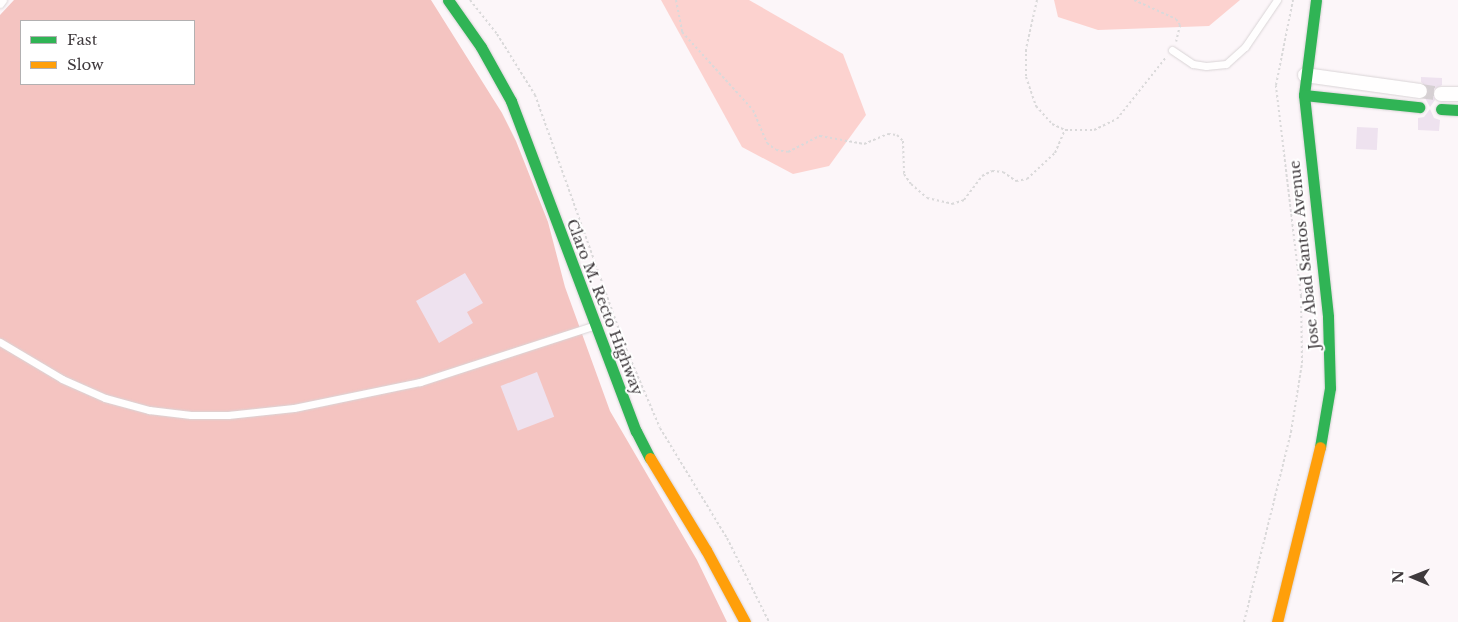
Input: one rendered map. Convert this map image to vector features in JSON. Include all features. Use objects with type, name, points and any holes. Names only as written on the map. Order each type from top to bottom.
[{"type":"main road","name":"Claro M. Recto Highway","points":[[448,0],[481,47],[511,101],[636,431],[660,479],[706,550],[744,622]]},
{"type":"main road","name":"Jose Abad Santos Avenue","points":[[1278,622],[1316,468],[1330,388],[1328,317],[1304,95],[1305,75],[1316,0]]},
{"type":"main road","points":[[1304,95],[1419,107]]},
{"type":"main road","points":[[1441,109],[1458,110]]},
{"type":"street","points":[[1305,75],[1420,91]]},
{"type":"street","points":[[1441,94],[1458,94]]},
{"type":"lane","points":[[0,4],[3,0]]},
{"type":"lane","points":[[1172,50],[1192,64],[1206,66],[1226,64],[1245,47],[1277,0]]},
{"type":"lane","points":[[0,342],[62,379],[105,398],[149,410],[191,415],[228,415],[294,408],[420,382],[596,325]]},
{"type":"path","points":[[470,0],[496,34],[535,95],[624,344],[660,428],[727,538],[769,622]]},
{"type":"path","points":[[676,0],[682,32],[754,110],[771,147],[788,152],[809,138],[828,137],[852,144],[864,144],[888,134],[897,135],[903,141],[904,174],[911,184],[927,198],[952,204],[964,200],[982,176],[992,171],[1003,172],[1016,181],[1027,179],[1055,152],[1065,130]]},
{"type":"path","points":[[1038,0],[1026,49],[1026,77],[1036,106],[1052,124],[1065,130],[1094,130],[1117,119],[1172,50],[1179,32],[1176,19],[1134,0]]},
{"type":"path","points":[[1244,622],[1291,432],[1302,363],[1301,296],[1276,85],[1293,0]]},
{"type":"shaded area","points":[[14,0],[431,0],[502,113],[516,141],[548,222],[565,287],[610,411],[697,560],[727,622],[0,622],[0,15]]},
{"type":"shaded area","points":[[661,0],[749,0],[843,54],[866,115],[829,166],[793,174],[742,147]]},
{"type":"shaded area","points":[[1054,0],[1240,0],[1209,26],[1098,30],[1058,17]]},
{"type":"building","points":[[1421,77],[1442,78],[1442,85],[1433,90],[1435,100],[1430,107],[1425,98],[1428,88],[1421,82]]},
{"type":"building","points":[[1430,109],[1434,118],[1440,120],[1439,131],[1418,130],[1418,118],[1424,117]]},
{"type":"building","points":[[1357,127],[1378,128],[1377,150],[1356,149]]},
{"type":"building","points":[[465,273],[483,303],[467,312],[473,323],[439,343],[416,301]]},
{"type":"building","points":[[537,372],[554,417],[518,431],[501,386]]},
{"type":"tunnel","points":[[1420,91],[1441,94]]},
{"type":"traffic: fast","points":[[448,0],[481,47],[511,101],[636,431],[650,458]]},
{"type":"traffic: fast","points":[[1316,0],[1304,95],[1328,317],[1330,388],[1320,447]]},
{"type":"traffic: fast","points":[[1304,95],[1419,107]]},
{"type":"traffic: fast","points":[[1441,109],[1458,110]]},
{"type":"traffic: slow","points":[[1277,622],[1320,447]]},
{"type":"traffic: slow","points":[[650,458],[706,550],[745,622]]}]
